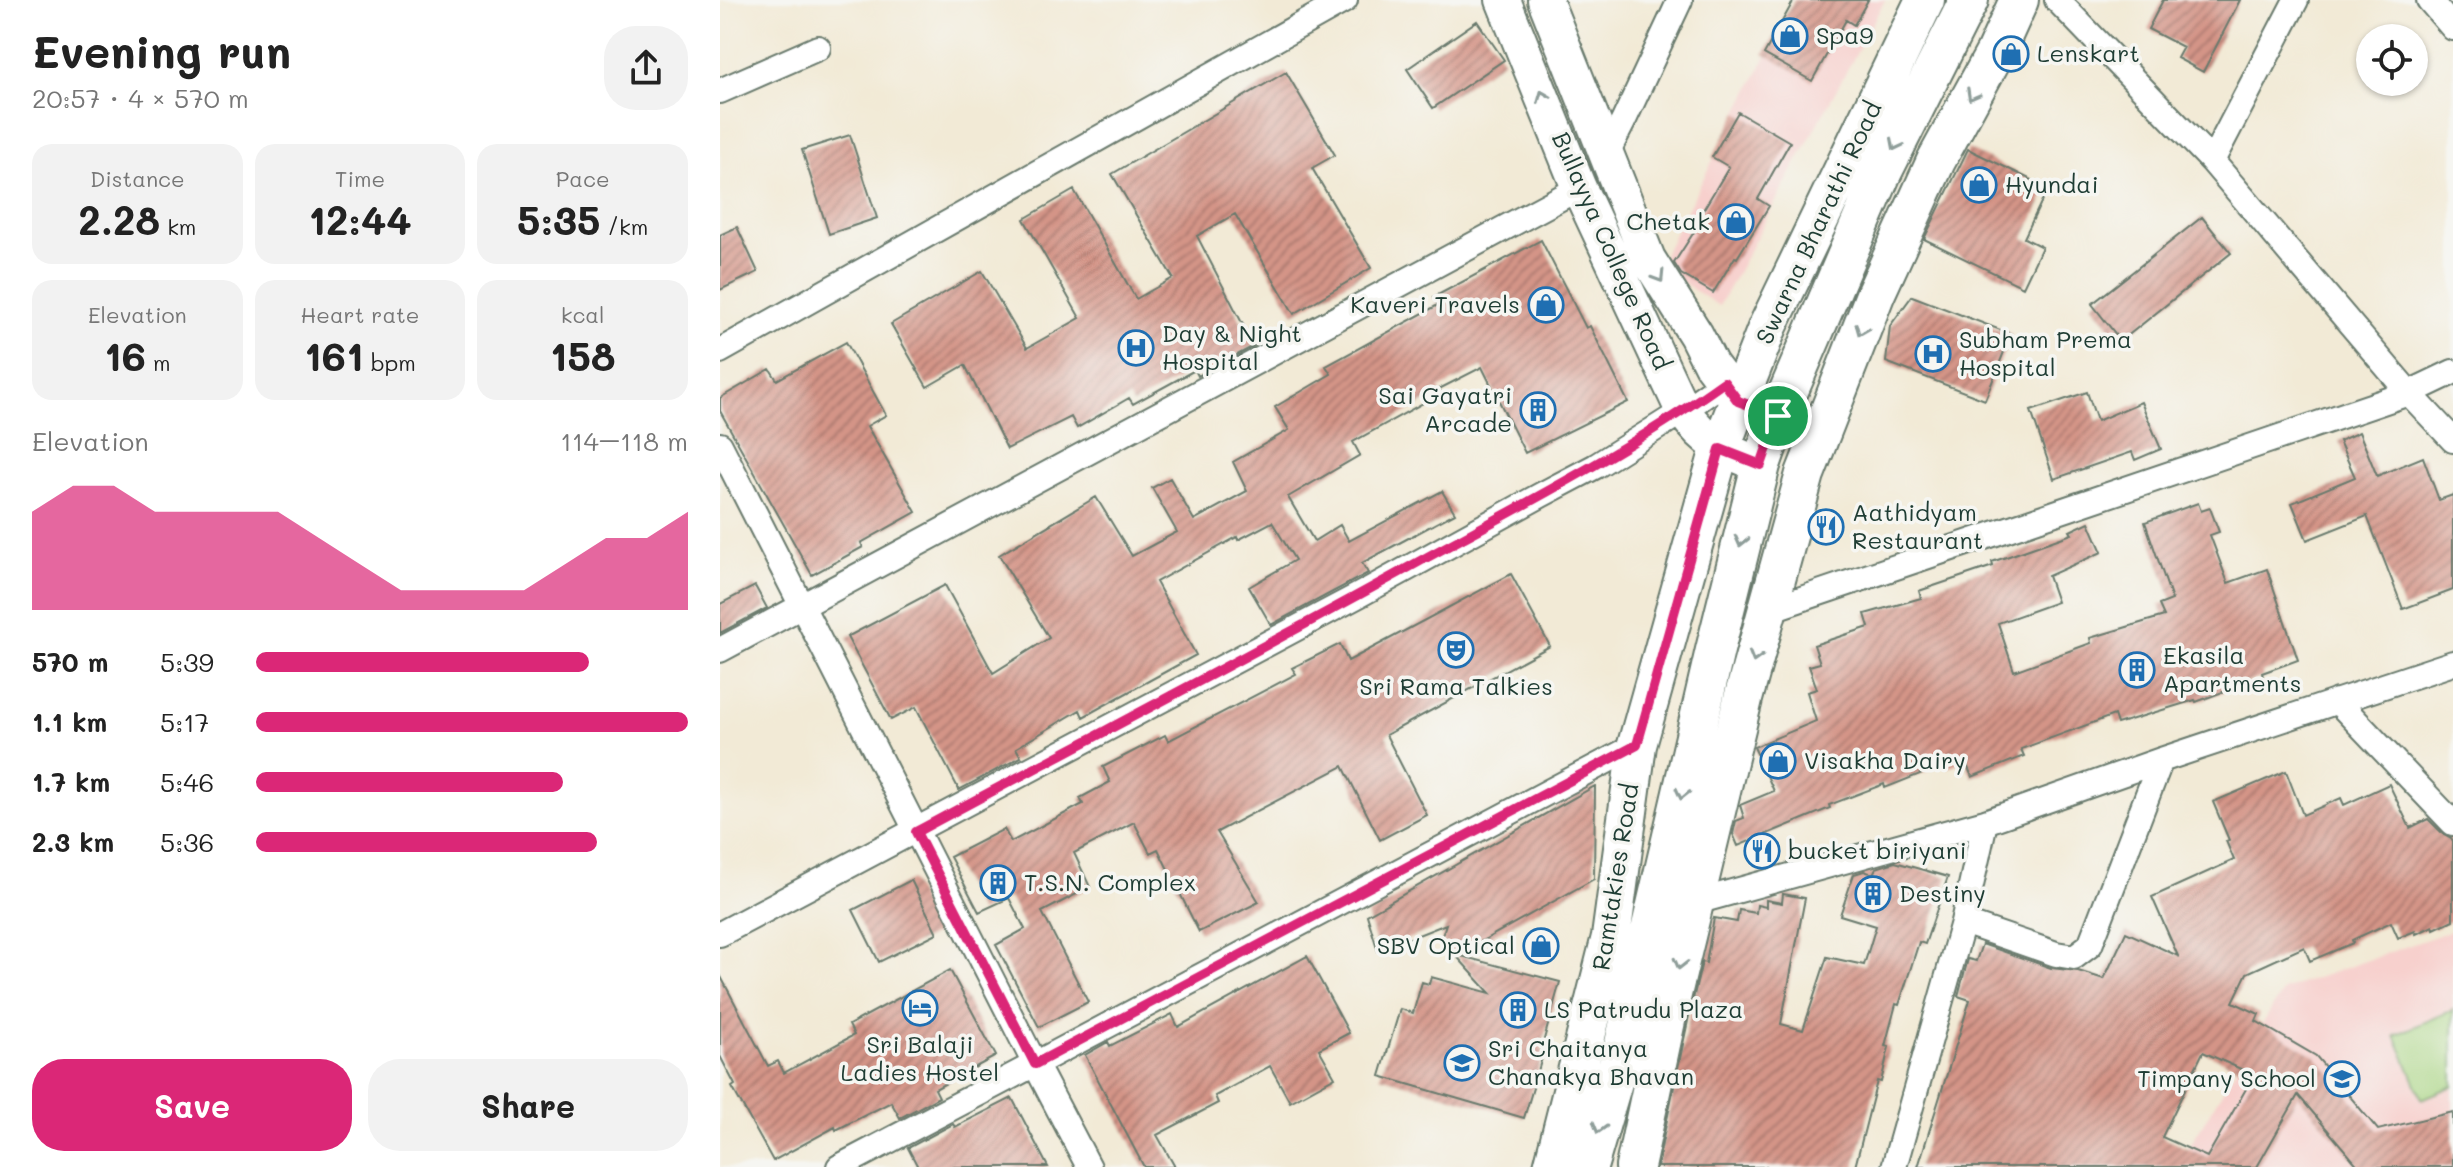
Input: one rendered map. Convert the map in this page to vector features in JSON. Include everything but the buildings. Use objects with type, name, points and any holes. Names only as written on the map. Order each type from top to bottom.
[{"type":"main road","name":"Bullayya College Road","points":[[1503,0],[1579,188],[1683,411],[1697,431],[1720,449],[1761,465]]},
{"type":"main road","name":"Bullayya College Road","points":[[1545,0],[1648,259],[1696,335],[1711,365],[1731,391]]},
{"type":"main road","name":"Swarna Bharathi Road","points":[[1720,449],[1731,391],[1768,326],[1925,0]]},
{"type":"main road","points":[[1588,1167],[1623,1048],[1761,465],[1778,416],[1882,173],[1969,0]]},
{"type":"main road","points":[[1635,1167],[1668,1011],[1743,699],[1805,474],[1870,308],[1936,161],[1995,53],[2019,0]]},
{"type":"main road","points":[[1731,391],[1778,416]]},
{"type":"main road","name":"Ramtakies Road","points":[[1553,1167],[1611,937],[1637,745],[1720,449]]},
{"type":"street","points":[[720,351],[1345,0]]},
{"type":"street","points":[[1606,155],[1680,0]]},
{"type":"street","points":[[2057,0],[2212,161],[2409,393],[2453,440]]},
{"type":"street","points":[[2212,161],[2296,0]]},
{"type":"street","points":[[2429,0],[2453,28]]},
{"type":"street","points":[[720,91],[818,48]]},
{"type":"street","points":[[720,650],[1579,188]]},
{"type":"street","points":[[1769,610],[2409,393],[2453,372]]},
{"type":"street","points":[[720,934],[1569,481],[1683,411],[1731,391]]},
{"type":"street","points":[[720,445],[1089,1167]]},
{"type":"street","points":[[1696,902],[1985,822],[2453,663]]},
{"type":"street","points":[[2337,701],[2453,823]]},
{"type":"street","points":[[839,1167],[1637,745]]},
{"type":"street","points":[[1963,922],[2056,954],[2074,957],[2090,945],[2161,760]]},
{"type":"street","points":[[1894,1167],[1963,922],[1985,822]]},
{"type":"shaded area","points":[[1796,0],[1885,0],[1719,306],[1672,276],[1662,258]]},
{"type":"shaded area","name":"Timpany School","points":[[2453,930],[2453,1167],[2177,1167],[2283,990]]},
{"type":"green space","points":[[2453,1010],[2453,1086],[2422,1099],[2395,1035]]},
{"type":"place","name":"Spa9","points":[[1790,36]]},
{"type":"place","name":"Lenskart","points":[[2011,54]]},
{"type":"place","name":"Hyundai","points":[[1979,185]]},
{"type":"place","name":"Chetak","points":[[1736,222]]},
{"type":"place","name":"Kaveri Travels","points":[[1546,305]]},
{"type":"place","name":"Day & Night Hospital","points":[[1136,348]]},
{"type":"place","name":"Subham Prema Hospital","points":[[1933,354]]},
{"type":"place","name":"Sai Gayatri Arcade","points":[[1538,410]]},
{"type":"place","name":"Aathidyam Restaurant","points":[[1826,527]]},
{"type":"place","name":"Sri Rama Talkies","points":[[1456,650]]},
{"type":"place","name":"Ekasila Apartments","points":[[2137,670]]},
{"type":"place","name":"Visakha Dairy","points":[[1778,761]]},
{"type":"place","name":"bucket biriyani","points":[[1762,851]]},
{"type":"place","name":"T.S.N. Complex","points":[[998,883]]},
{"type":"place","name":"Destiny","points":[[1873,894]]},
{"type":"place","name":"SBV Optical","points":[[1541,946]]},
{"type":"place","name":"Sri Balaji Ladies Hostel","points":[[920,1008]]},
{"type":"place","name":"LS Patrudu Plaza","points":[[1518,1010]]},
{"type":"place","name":"Sri Chaitanya Chanakya Bhavan","points":[[1462,1063]]},
{"type":"place","name":"Timpany School","points":[[2342,1079]]},
{"type":"route","points":[[1724,382],[1738,401],[1778,416],[1761,465],[1720,449],[1637,745],[1035,1064],[916,832],[1596,466],[1724,382]]}]
